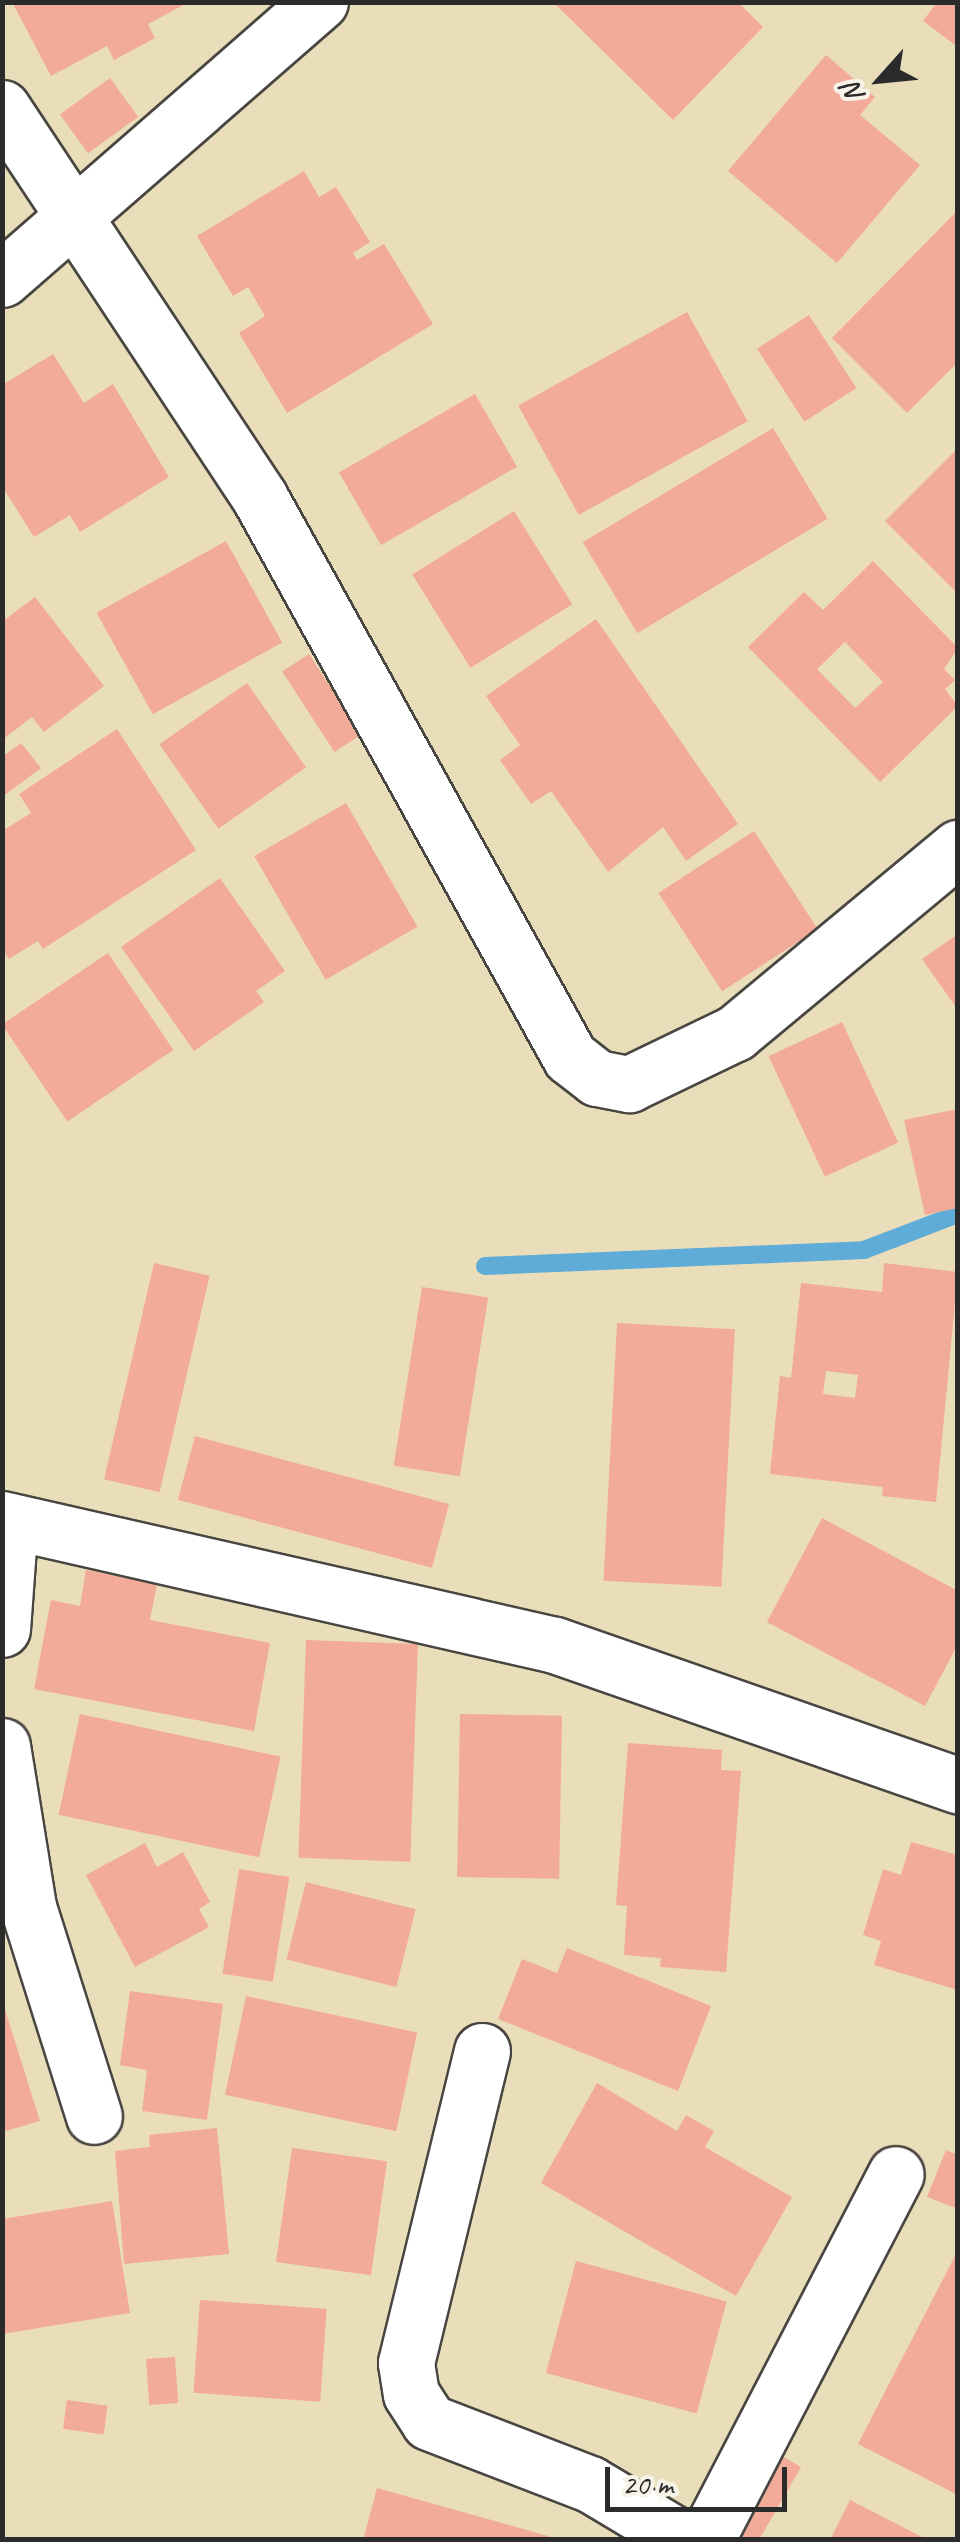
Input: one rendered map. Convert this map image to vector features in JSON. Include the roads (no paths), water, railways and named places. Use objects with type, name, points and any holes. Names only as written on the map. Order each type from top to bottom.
[{"type":"street","points":[[2,280],[76,211],[320,2]]},
{"type":"street","points":[[2,108],[76,211],[260,498],[528,989],[570,1058],[597,1078],[629,1084],[735,1034],[958,848]]},
{"type":"street","points":[[2,1629],[6,1520],[555,1645],[958,1785]]},
{"type":"street","points":[[2,1746],[28,1908],[94,2116]]},
{"type":"street","points":[[482,2051],[406,2363],[411,2394],[430,2422],[590,2484],[684,2540]]},
{"type":"street","points":[[706,2540],[896,2174]]},
{"type":"waterway","points":[[485,1266],[864,1250],[958,1214]]}]
